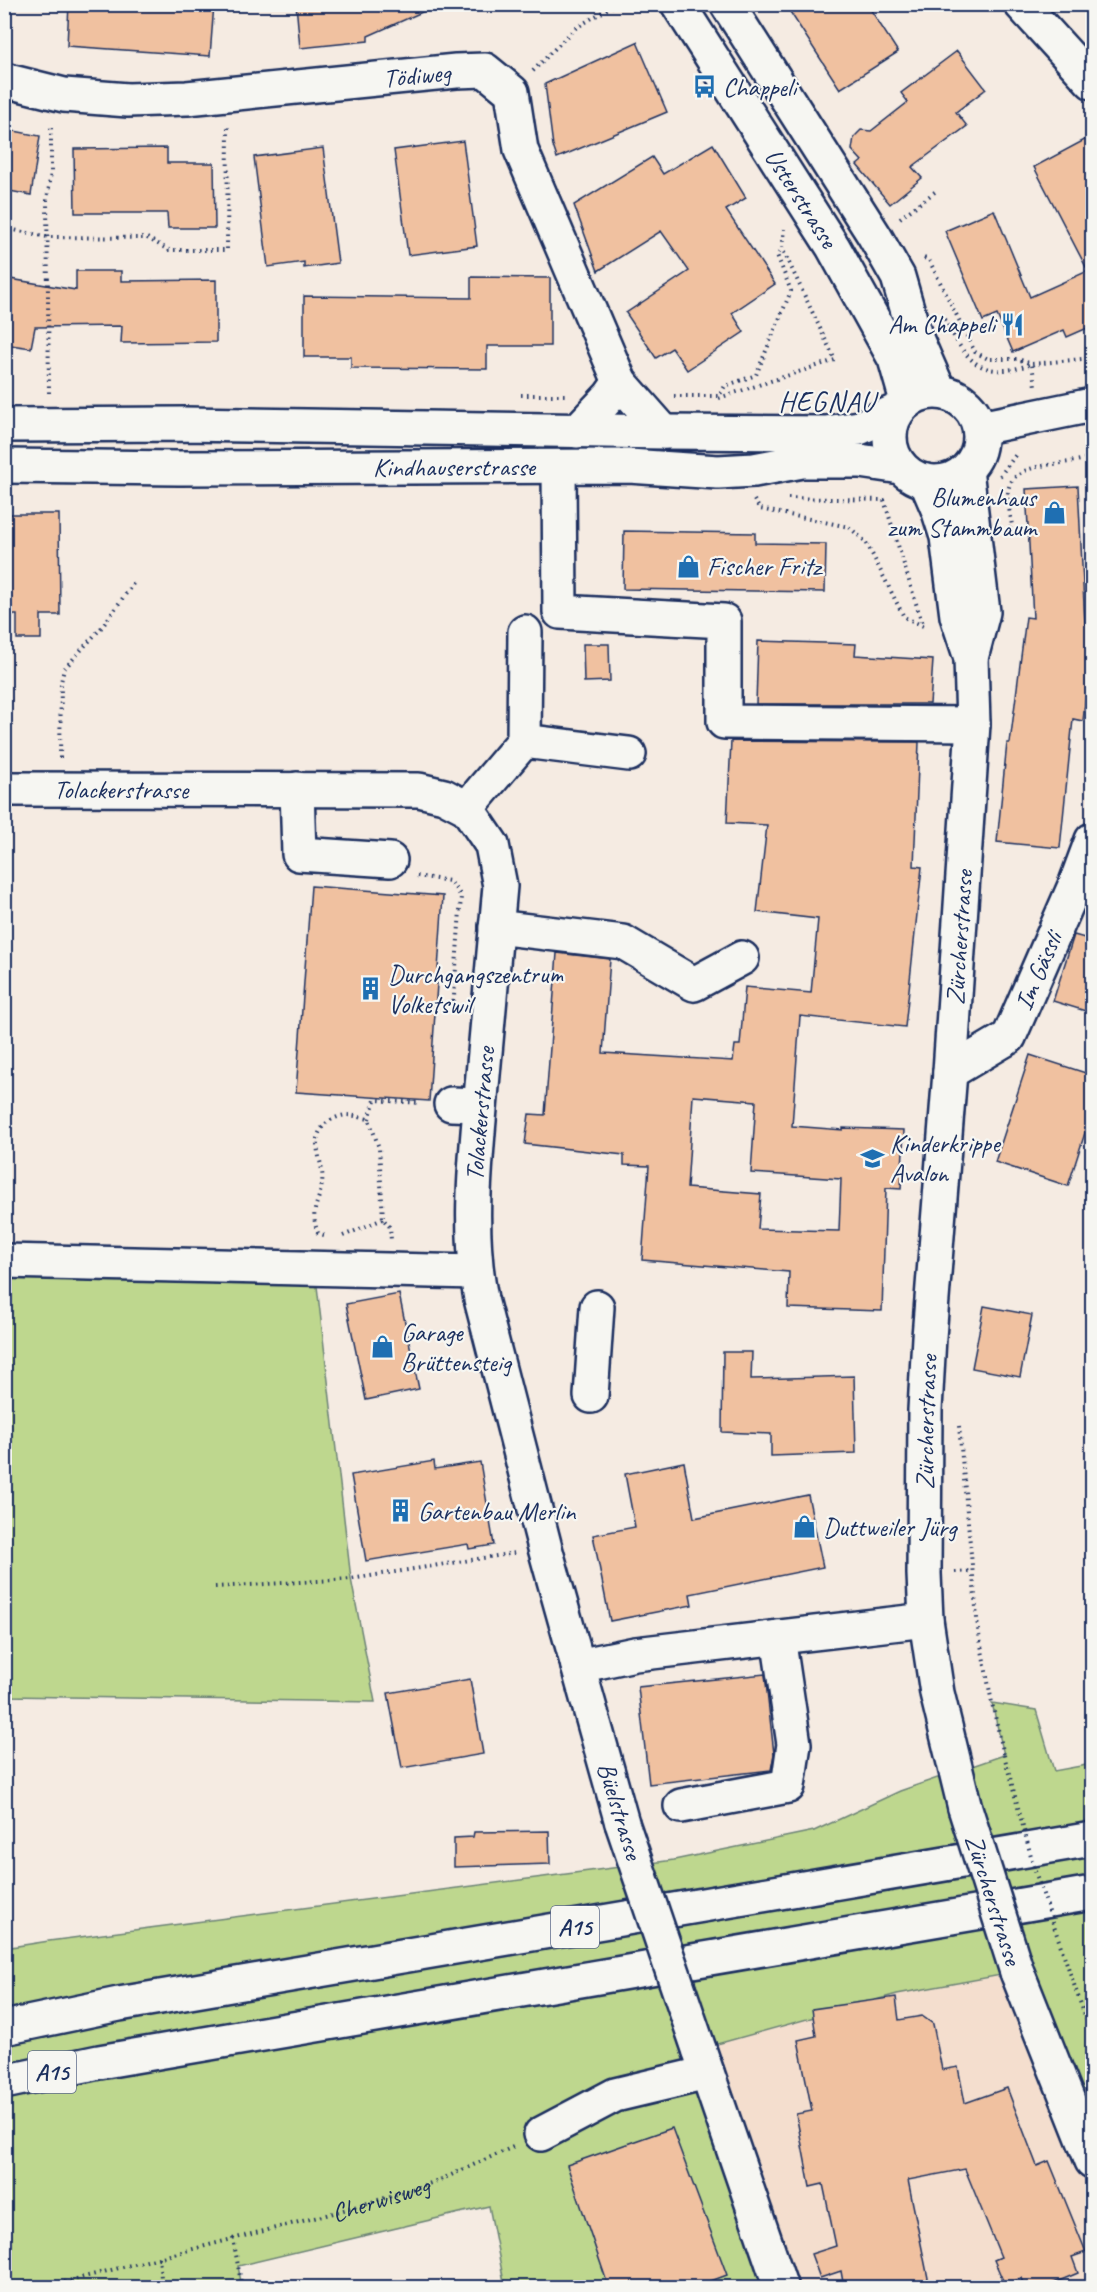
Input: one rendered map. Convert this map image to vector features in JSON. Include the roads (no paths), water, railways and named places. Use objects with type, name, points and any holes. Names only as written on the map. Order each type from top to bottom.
[{"type":"main road","name":"Usterstrasse","points":[[678,4],[833,247],[896,359],[902,405]]},
{"type":"main road","name":"Usterstrasse","points":[[727,4],[874,235],[898,277],[915,336],[939,391]]},
{"type":"main road","points":[[1021,4],[1092,82]]},
{"type":"main road","name":"Tödiweg","points":[[4,80],[64,95],[128,100],[228,94],[485,70],[512,92],[521,150],[620,382]]},
{"type":"main road","points":[[578,431],[620,382],[664,432]]},
{"type":"main road","points":[[939,391],[953,395],[966,403],[975,414],[980,428],[980,443],[976,458],[966,470],[954,478],[940,482],[913,474],[893,454],[889,439],[891,424],[902,405],[928,392],[939,391]]},
{"type":"main road","name":"Kindhauserstrasse","points":[[4,425],[183,424],[664,432],[844,431],[859,428],[902,405]]},
{"type":"main road","points":[[980,428],[1092,405]]},
{"type":"main road","name":"Kindhauserstrasse","points":[[4,466],[629,466],[718,472],[754,470],[802,461],[860,460],[913,474]]},
{"type":"main road","points":[[559,467],[560,612],[724,621],[724,722],[973,724]]},
{"type":"main road","name":"Zürcherstrasse","points":[[966,470],[983,612],[971,658],[973,724],[926,1400],[924,1574],[926,1620],[937,1693],[965,1808],[1017,1972],[1092,2161]]},
{"type":"main road","name":"Zürcherstrasse","points":[[913,474],[938,509],[947,537],[957,616],[971,658]]},
{"type":"main road","points":[[467,808],[524,741],[525,632]]},
{"type":"main road","points":[[524,741],[629,754]]},
{"type":"main road","name":"Tolackerstrasse","points":[[4,789],[419,789],[444,796],[467,808],[492,845],[500,886],[496,927],[466,1105],[476,1272],[545,1548],[578,1666]]},
{"type":"main road","points":[[297,789],[299,854],[390,860]]},
{"type":"main road","name":"Im Gässli","points":[[950,1072],[1009,1037],[1076,883],[1092,840]]},
{"type":"main road","points":[[496,927],[623,942],[694,984],[742,958]]},
{"type":"main road","points":[[4,1261],[476,1272]]},
{"type":"main road","points":[[591,1396],[597,1307]]},
{"type":"main road","points":[[578,1666],[634,1654],[926,1620]]},
{"type":"main road","points":[[681,1806],[788,1786],[794,1744],[778,1637]]},
{"type":"main road","name":"Büelstrasse","points":[[578,1666],[622,1823],[781,2288]]},
{"type":"main road","name":"A15","points":[[4,2028],[119,2004],[1092,1839]]},
{"type":"main road","name":"A15","points":[[4,2082],[99,2062],[1092,1893]]},
{"type":"main road","points":[[541,2134],[615,2095],[703,2061]]},
{"type":"place","name":"Chappeli","points":[[705,87]]},
{"type":"place","name":"Am Chappeli","points":[[1013,324]]},
{"type":"place","name":"Blumenhaus zum Stammbaum","points":[[1054,512]]},
{"type":"place","name":"Fischer Fritz","points":[[689,566]]},
{"type":"place","name":"Durchgangszentrum Volketswil","points":[[370,989]]},
{"type":"place","name":"Kinderkrippe Avalon","points":[[872,1158]]},
{"type":"place","name":"Garage Brüttensteig","points":[[383,1347]]},
{"type":"place","name":"Gartenbau Merlin","points":[[400,1511]]},
{"type":"place","name":"Duttweiler Jürg","points":[[805,1527]]},
{"type":"district","name":"HEGNAU","points":[[827,401]]}]
